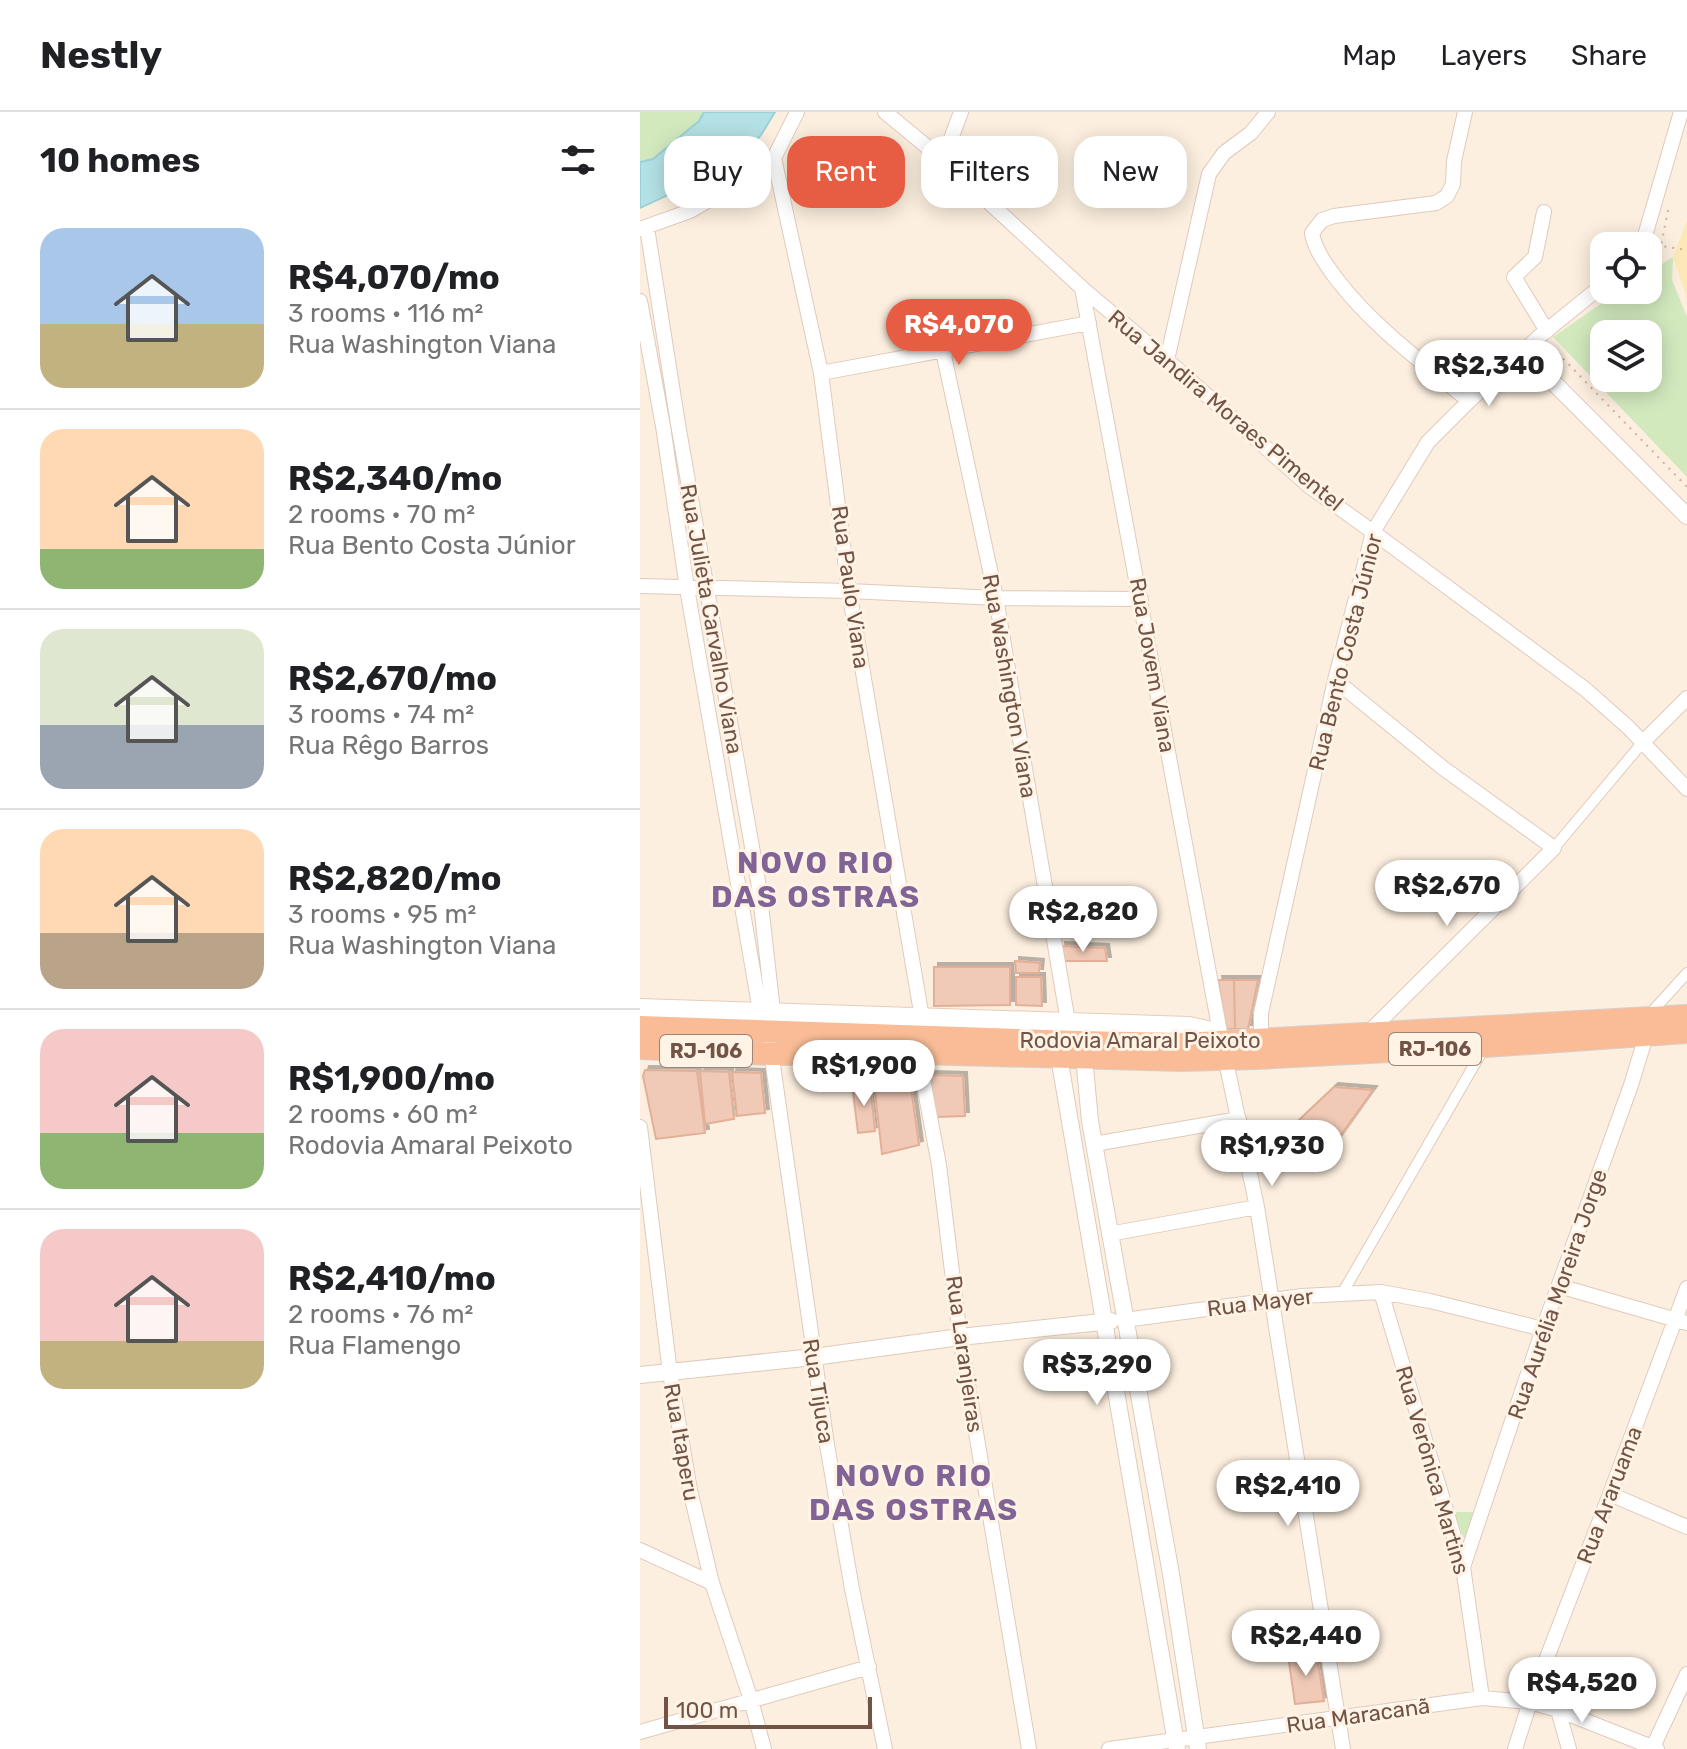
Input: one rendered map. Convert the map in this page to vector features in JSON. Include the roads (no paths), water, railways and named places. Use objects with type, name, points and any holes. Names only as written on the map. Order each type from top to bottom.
[{"type":"highway","name":"Rodovia Amaral Peixoto","points":[[640,1027],[767,1017],[1223,1051],[1486,1046],[1645,1028],[1687,1016]]},
{"type":"highway","name":"Rodovia Amaral Peixoto","points":[[1268,1049],[1367,1035],[1645,1028],[1687,1032]]},
{"type":"highway","name":"Rodovia Amaral Peixoto","points":[[640,1048],[772,1054],[918,1053],[1181,1060],[1223,1051]]},
{"type":"main road","points":[[640,1008],[767,1017],[1189,1026],[1208,1030],[1223,1051]]},
{"type":"street","points":[[643,229],[690,211],[774,158],[797,112]]},
{"type":"street","name":"Rua Jandira Moraes Pimentel","points":[[885,112],[921,142]]},
{"type":"street","points":[[952,136],[961,112]]},
{"type":"street","points":[[1167,360],[1209,174],[1224,153],[1251,133],[1268,112]]},
{"type":"street","points":[[1465,112],[1454,161],[1453,184],[1447,196],[1436,203],[1334,216],[1322,220],[1312,233],[1314,246],[1354,301],[1375,323],[1469,401]]},
{"type":"street","points":[[1646,232],[1681,112]]},
{"type":"street","name":"Rua Paulo Viana","points":[[774,158],[821,373],[849,591],[922,1018]]},
{"type":"street","name":"Rua Jandira Moraes Pimentel","points":[[995,208],[1309,486],[1585,689],[1643,742],[1687,789]]},
{"type":"street","points":[[1544,212],[1535,257],[1514,277],[1544,333]]},
{"type":"street","name":"Rua Julieta Carvalho Viana","points":[[643,229],[759,887],[767,1017]]},
{"type":"street","name":"Rua Jovem Viana","points":[[1082,288],[1223,1051],[1257,1207],[1343,1749]]},
{"type":"street","name":"Rua Bento Costa Júnior","points":[[1268,1049],[1261,1028],[1261,1013],[1335,680],[1373,532],[1428,442],[1544,333],[1590,295]]},
{"type":"street","name":"Rua Julieta Carvalho Viana","points":[[640,301],[663,426],[687,588],[767,1017]]},
{"type":"street","points":[[821,373],[1089,323]]},
{"type":"street","name":"Rua Washington Viana","points":[[943,351],[996,598],[1068,1022]]},
{"type":"street","points":[[1523,352],[1687,516]]},
{"type":"street","points":[[640,586],[996,598],[1141,599]]},
{"type":"street","points":[[1335,680],[1443,768],[1554,848]]},
{"type":"street","points":[[1367,1035],[1554,848],[1643,742],[1687,698]]},
{"type":"street","points":[[1645,1028],[1687,973]]},
{"type":"street","name":"Rua Tijuca","points":[[767,1017],[814,1357],[852,1589],[885,1749]]},
{"type":"street","name":"Rua Aurélia Moreira Jorge","points":[[1463,1567],[1543,1329],[1631,1085],[1645,1028]]},
{"type":"street","points":[[1343,1292],[1486,1046]]},
{"type":"street","name":"Rua Laranjeiras","points":[[918,1053],[939,1165],[960,1337],[1029,1749]]},
{"type":"street","points":[[1059,1057],[1176,1745]]},
{"type":"street","points":[[1084,1057],[1094,1144],[1171,1574],[1197,1743]]},
{"type":"street","points":[[1094,1144],[1239,1119]]},
{"type":"street","name":"Rua Itaperu","points":[[640,1127],[670,1373],[690,1490],[712,1583],[764,1749]]},
{"type":"street","points":[[1109,1234],[1257,1207]]},
{"type":"street","points":[[1559,1286],[1681,1322]]},
{"type":"street","name":"Rua Araruama","points":[[1515,1749],[1610,1494],[1681,1322],[1687,1288]]},
{"type":"street","name":"Rua Mayer","points":[[640,1375],[814,1357],[1343,1292],[1381,1292],[1430,1301],[1543,1329]]},
{"type":"street","name":"Rua Verônica Martins","points":[[1381,1292],[1463,1567],[1482,1698]]},
{"type":"street","points":[[1610,1494],[1687,1527]]},
{"type":"street","points":[[640,1550],[712,1583]]},
{"type":"street","points":[[640,1732],[869,1667]]},
{"type":"street","points":[[1655,1748],[1687,1674]]},
{"type":"street","name":"Rua Maracanã","points":[[1109,1749],[1197,1743],[1482,1698],[1530,1702],[1558,1710],[1655,1748]]},
{"type":"street","points":[[1558,1710],[1569,1749]]},
{"type":"water","points":[[704,112],[775,112],[760,136],[681,136],[699,121]]},
{"type":"water","points":[[664,150],[664,197],[640,208],[640,162],[653,159]]},
{"type":"district","name":"NOVO RIO DAS OSTRAS","points":[[816,880]]},
{"type":"district","name":"NOVO RIO DAS OSTRAS","points":[[914,1493]]}]
